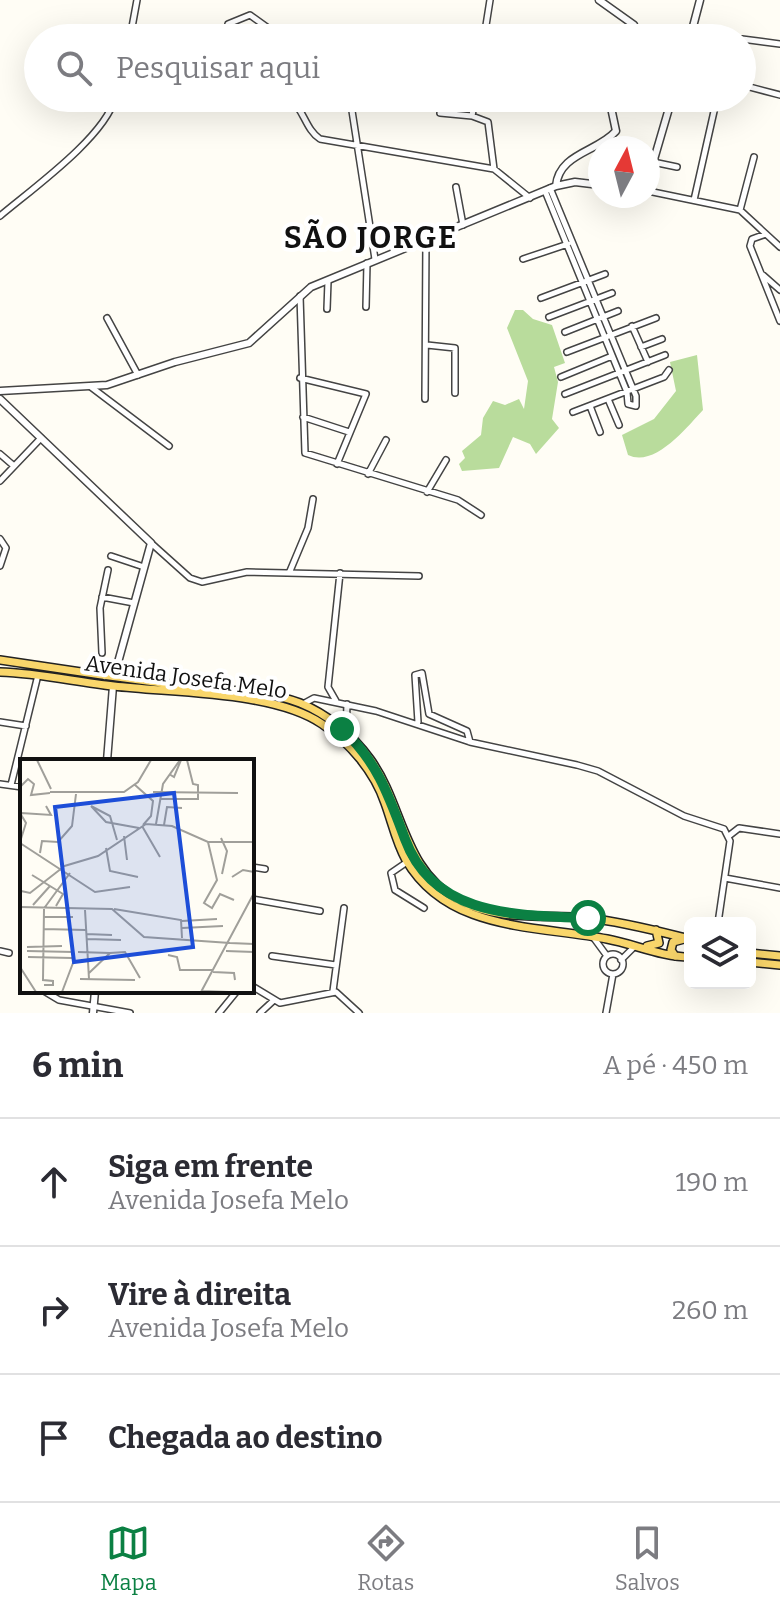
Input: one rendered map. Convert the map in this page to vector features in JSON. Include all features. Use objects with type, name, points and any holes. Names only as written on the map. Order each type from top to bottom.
[{"type":"main road","name":"Avenida Josefa Melo","points":[[0,660],[104,677],[268,695],[302,704],[346,733],[378,770],[413,856],[426,873],[458,899],[489,912],[588,918],[684,938]]},
{"type":"main road","name":"Avenida Josefa Melo","points":[[0,672],[268,703],[312,718],[350,747],[373,778],[407,862],[435,893],[467,913],[513,925],[593,936],[684,957]]},
{"type":"main road","points":[[637,946],[657,945],[656,930]]},
{"type":"main road","points":[[675,956],[673,942],[684,941]]},
{"type":"main road","points":[[756,954],[780,956]]},
{"type":"main road","points":[[756,963],[780,965]]},
{"type":"street","points":[[133,24],[137,0]]},
{"type":"street","points":[[486,24],[490,0]]},
{"type":"street","points":[[599,0],[633,24]]},
{"type":"street","points":[[694,24],[700,0]]},
{"type":"street","points":[[228,24],[250,15],[263,24]]},
{"type":"street","points":[[756,41],[780,44]]},
{"type":"street","points":[[756,89],[780,95]]},
{"type":"street","points":[[0,216],[95,132],[111,112]]},
{"type":"street","points":[[303,112],[315,137],[494,169],[530,198]]},
{"type":"street","points":[[353,112],[375,259]]},
{"type":"street","points":[[472,116],[473,112]]},
{"type":"street","points":[[612,112],[616,131],[562,171],[552,188],[568,241],[629,391]]},
{"type":"street","points":[[660,138],[668,112]]},
{"type":"street","points":[[694,200],[714,112]]},
{"type":"street","points":[[440,113],[472,116],[488,122],[494,169]]},
{"type":"street","points":[[740,210],[754,157]]},
{"type":"street","points":[[660,163],[677,167]]},
{"type":"street","points":[[562,171],[569,183]]},
{"type":"street","points":[[552,188],[562,171]]},
{"type":"street","points":[[0,391],[91,387],[249,343],[300,295],[328,281],[552,188],[569,183],[588,184]]},
{"type":"street","points":[[456,187],[463,225]]},
{"type":"street","points":[[660,193],[740,210],[780,247]]},
{"type":"street","points":[[767,234],[755,237],[750,244],[780,321]]},
{"type":"street","points":[[425,399],[426,239]]},
{"type":"street","points":[[523,259],[568,241]]},
{"type":"street","points":[[366,307],[367,263]]},
{"type":"street","points":[[759,271],[780,290]]},
{"type":"street","points":[[541,298],[605,274]]},
{"type":"street","points":[[327,309],[328,281]]},
{"type":"street","points":[[549,317],[612,293]]},
{"type":"street","points":[[300,295],[300,378],[305,453],[463,502],[481,515]]},
{"type":"street","points":[[565,332],[618,311]]},
{"type":"street","points":[[107,318],[138,375]]},
{"type":"street","points":[[567,352],[656,318]]},
{"type":"street","points":[[632,326],[648,362]]},
{"type":"street","points":[[641,347],[662,339]]},
{"type":"street","points":[[427,345],[455,348],[455,393]]},
{"type":"street","points":[[561,377],[614,355]]},
{"type":"street","points":[[565,394],[665,355]]},
{"type":"street","points":[[573,412],[664,377],[669,370]]},
{"type":"street","points":[[300,378],[362,390],[365,400],[337,464]]},
{"type":"street","points":[[91,387],[169,446]]},
{"type":"street","points":[[0,399],[151,543],[186,575],[198,581],[247,572],[290,571],[419,576]]},
{"type":"street","points":[[608,399],[619,425]]},
{"type":"street","points":[[590,406],[600,432]]},
{"type":"street","points":[[303,417],[349,432]]},
{"type":"street","points":[[0,481],[41,438]]},
{"type":"street","points":[[368,474],[386,440]]},
{"type":"street","points":[[0,454],[14,466]]},
{"type":"street","points":[[427,492],[446,460]]},
{"type":"street","points":[[290,571],[308,528],[313,499]]},
{"type":"street","points":[[0,539],[6,548],[1,563]]},
{"type":"street","points":[[104,677],[117,666],[151,543]]},
{"type":"street","points":[[111,556],[144,567]]},
{"type":"street","points":[[102,653],[102,597],[108,570]]},
{"type":"street","points":[[337,702],[328,687],[340,573]]},
{"type":"street","points":[[102,597],[134,603]]},
{"type":"street","points":[[117,666],[122,679]]},
{"type":"street","points":[[418,722],[413,683],[415,675],[422,673],[429,714],[467,731],[470,742]]},
{"type":"street","points":[[11,785],[38,674]]},
{"type":"street","points":[[107,759],[113,686]]},
{"type":"street","points":[[302,704],[328,687]]},
{"type":"street","points":[[314,698],[418,722],[470,742],[598,771],[684,816],[724,829],[730,835]]},
{"type":"street","points":[[346,733],[347,704]]},
{"type":"street","points":[[0,722],[26,726]]},
{"type":"street","points":[[0,784],[20,787]]},
{"type":"street","points":[[719,917],[730,835],[739,828],[780,834]]},
{"type":"street","points":[[407,862],[394,868],[392,883],[395,890],[424,908]]},
{"type":"street","points":[[254,867],[265,869]]},
{"type":"street","points":[[725,878],[780,888]]},
{"type":"street","points":[[254,899],[320,911]]},
{"type":"street","points":[[333,991],[344,908]]},
{"type":"street","points":[[593,936],[615,957],[620,971],[613,974]]},
{"type":"street","points":[[615,957],[617,941]]},
{"type":"street","points":[[613,974],[604,968],[615,957],[637,946]]},
{"type":"street","points":[[0,951],[9,953]]},
{"type":"street","points":[[272,956],[336,965]]},
{"type":"street","points":[[606,1013],[613,974]]},
{"type":"street","points":[[254,987],[273,1001],[286,1003],[333,991],[345,996],[359,1013]]},
{"type":"street","points":[[47,993],[59,1000],[94,1009],[130,1013]]},
{"type":"street","points":[[219,1013],[235,993]]},
{"type":"street","points":[[261,1012],[273,1001]]},
{"type":"street","points":[[261,1012],[271,1013]]},
{"type":"green space","points":[[515,310],[523,310],[533,319],[552,325],[565,363],[554,367],[558,382],[552,419],[559,428],[536,454],[530,444],[513,437],[499,468],[462,471],[459,464],[465,458],[462,451],[481,435],[483,418],[493,401],[505,405],[519,399],[524,409],[528,381],[507,328]]},
{"type":"green space","points":[[697,355],[703,410],[659,451],[649,456],[628,455],[622,435],[654,419],[676,391],[670,362]]},
{"type":"district","name":"SÃO JORGE","points":[[371,238]]},
{"type":"route","points":[[342,729],[378,770],[413,856],[446,891],[489,912],[588,918]]}]
